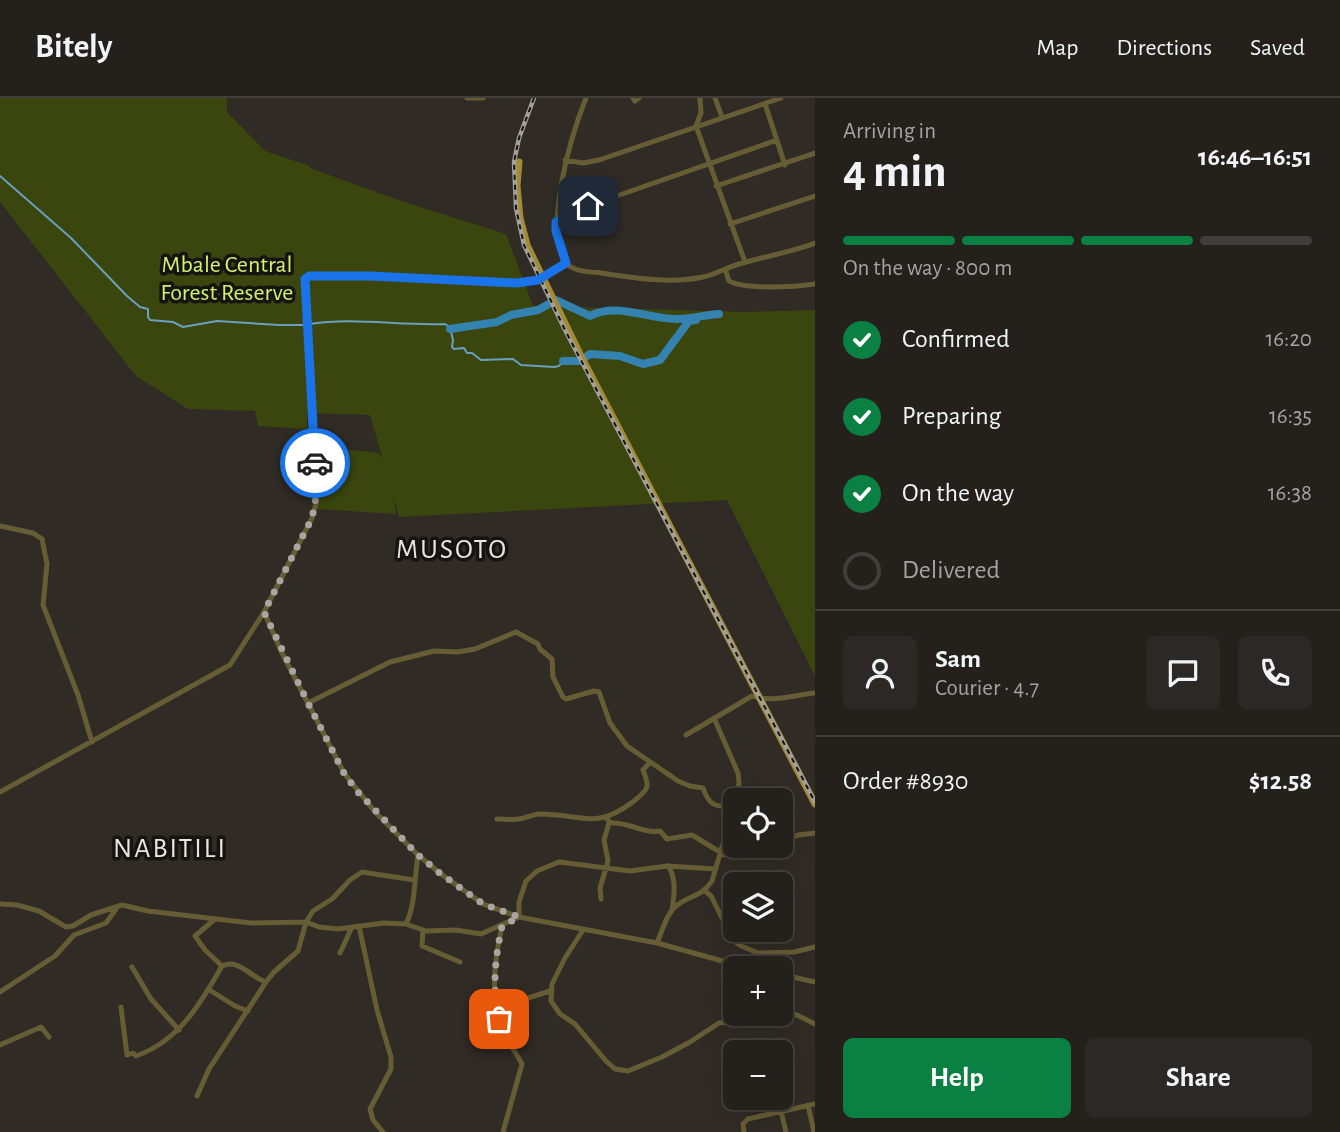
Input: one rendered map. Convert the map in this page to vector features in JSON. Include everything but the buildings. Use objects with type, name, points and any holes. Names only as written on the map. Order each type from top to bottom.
[{"type":"main road","points":[[519,162],[517,186],[520,218],[527,245],[580,354],[815,803]]},
{"type":"street","points":[[467,98],[483,98]]},
{"type":"street","points":[[586,98],[565,160],[556,222],[556,231],[566,263],[580,270],[648,279],[694,278],[815,243]]},
{"type":"street","points":[[633,98],[635,101],[639,98]]},
{"type":"street","points":[[700,98],[701,113],[696,126],[745,262]]},
{"type":"street","points":[[715,98],[722,117]]},
{"type":"street","points":[[754,98],[756,107]]},
{"type":"street","points":[[565,160],[592,162],[781,98]]},
{"type":"street","points":[[765,104],[785,165]]},
{"type":"street","points":[[556,222],[588,206],[777,140]]},
{"type":"street","points":[[716,186],[815,153]]},
{"type":"street","points":[[730,224],[815,196]]},
{"type":"street","points":[[0,792],[230,665],[264,612],[312,518],[316,504],[305,279],[309,276],[370,276],[517,283],[543,278],[566,263]]},
{"type":"street","points":[[725,269],[729,281],[739,284],[815,284]]},
{"type":"street","points":[[0,526],[33,533],[42,538],[47,564],[43,604],[78,695],[92,742]]},
{"type":"street","points":[[264,612],[344,773],[357,791],[418,855],[483,904],[519,917],[657,943],[723,961]]},
{"type":"street","points":[[308,703],[390,662],[434,651],[458,652],[475,649],[516,632],[538,644],[552,659],[553,677],[563,697],[566,699],[599,692],[615,732],[627,746],[678,781],[703,788],[705,796],[714,807],[723,805]]},
{"type":"street","points":[[686,735],[752,696],[760,699],[815,693]]},
{"type":"street","points":[[714,718],[738,773],[739,788]]},
{"type":"street","points":[[601,900],[600,888],[608,861],[604,840],[608,820],[647,789],[648,779],[643,770],[649,762]]},
{"type":"street","points":[[497,819],[518,820],[543,814],[608,820],[629,824],[649,833],[660,831],[667,839],[692,835],[721,854]]},
{"type":"street","points":[[793,837],[815,833]]},
{"type":"street","points":[[672,910],[678,904],[705,891],[723,847]]},
{"type":"street","points":[[406,924],[415,889],[418,855]]},
{"type":"street","points":[[519,917],[519,902],[525,890],[524,884],[537,871],[559,862],[630,871],[667,866],[716,869]]},
{"type":"street","points":[[657,943],[672,910],[673,873],[667,866]]},
{"type":"street","points":[[197,1096],[209,1069],[266,982],[298,951],[306,922],[313,911],[332,899],[362,872],[414,880]]},
{"type":"street","points":[[705,891],[711,896],[733,940],[741,946],[758,953],[794,952],[815,947]]},
{"type":"street","points":[[0,904],[46,913],[55,922],[66,926],[73,926],[91,915],[118,906],[251,923],[306,922],[327,928],[384,923],[406,924],[423,930],[456,930],[481,934],[519,917]]},
{"type":"street","points":[[0,992],[55,956],[74,935],[106,923],[118,906]]},
{"type":"street","points":[[215,919],[195,936],[222,966]]},
{"type":"street","points":[[502,926],[497,942],[495,970],[497,1008],[504,1033],[522,1064],[503,1132]]},
{"type":"street","points":[[340,953],[355,927]]},
{"type":"street","points":[[355,927],[391,1057],[391,1069],[370,1110],[373,1120],[383,1132]]},
{"type":"street","points":[[423,930],[422,946],[460,962]]},
{"type":"street","points":[[583,930],[565,958],[550,991],[554,1006],[582,1031],[606,1061],[621,1071],[634,1069],[675,1051],[723,1022]]},
{"type":"street","points":[[121,1007],[127,1055],[133,1053],[136,1056],[146,1053],[179,1030],[196,1010],[222,966],[230,962],[236,964],[250,975],[266,982]]},
{"type":"street","points":[[132,967],[150,999],[179,1030]]},
{"type":"street","points":[[793,978],[815,982]]},
{"type":"street","points":[[208,989],[234,1006],[248,1011]]},
{"type":"street","points":[[497,1008],[550,991]]},
{"type":"street","points":[[793,1014],[815,1024]]},
{"type":"street","points":[[0,1045],[41,1027],[49,1037]]},
{"type":"street","points":[[744,1132],[743,1124],[748,1119],[815,1104]]},
{"type":"street","points":[[807,1105],[814,1132]]},
{"type":"street","points":[[781,1111],[786,1132]]},
{"type":"green space","name":"Mbale Central Forest Reserve","points":[[0,98],[227,98],[227,112],[265,151],[401,201],[506,234],[533,306],[745,312],[815,310],[815,676],[727,500],[399,517],[393,496],[396,514],[318,509],[321,486],[318,446],[379,453],[383,460],[370,415],[307,413],[307,429],[258,426],[255,411],[188,409],[136,376],[0,202]]},
{"type":"waterway","points":[[0,176],[71,238],[127,296],[140,307],[148,309],[150,320],[173,322],[183,327],[217,321],[303,325]]},
{"type":"waterway","points":[[450,329],[497,322],[511,315],[538,310],[556,300],[590,316],[611,311],[676,319],[719,314]]},
{"type":"waterway","points":[[563,361],[580,361],[590,354],[620,356],[643,364],[660,360],[689,321],[696,320]]},
{"type":"waterway","points":[[310,324],[343,321],[445,324],[450,327],[452,347],[464,348],[467,353],[472,353],[481,360],[513,359],[521,365],[554,367],[563,361]]},
{"type":"railway","points":[[534,98],[519,138],[514,162],[516,208],[524,245],[565,330],[815,802]]},
{"type":"way so far","points":[[315,463],[317,492],[312,518],[264,612],[281,651],[344,773],[357,791],[418,855],[441,874],[483,904],[519,917],[502,926],[497,942],[494,985],[499,1019]]},
{"type":"district","name":"MUSOTO","points":[[452,548]]},
{"type":"district","name":"NABITILI","points":[[170,847]]},
{"type":"route","points":[[315,463],[305,279],[309,276],[370,276],[517,283],[536,281],[566,263],[556,231],[556,222],[588,206]]}]
